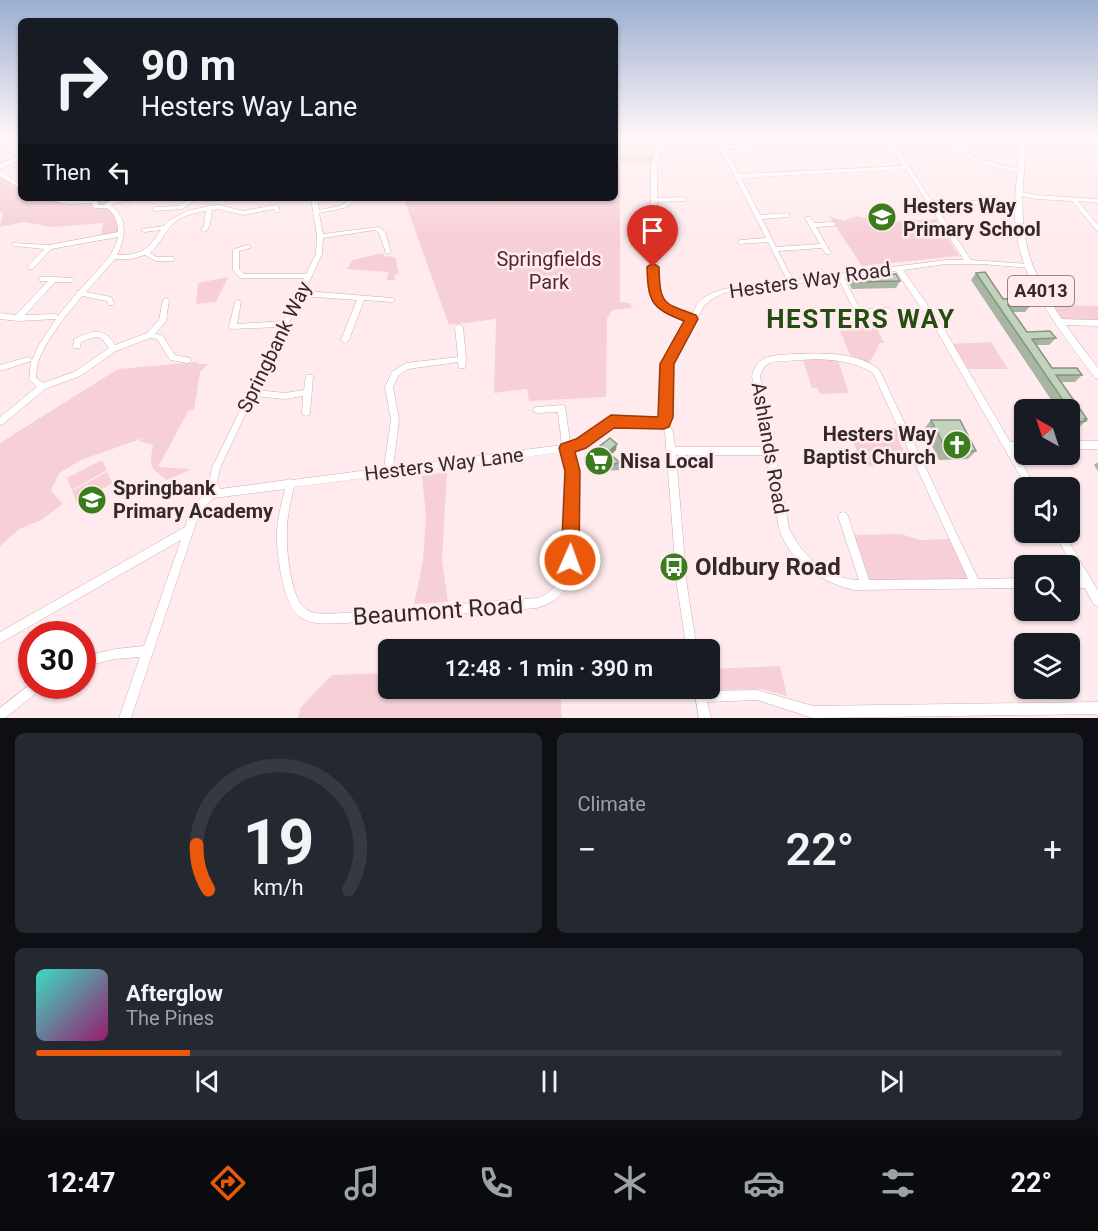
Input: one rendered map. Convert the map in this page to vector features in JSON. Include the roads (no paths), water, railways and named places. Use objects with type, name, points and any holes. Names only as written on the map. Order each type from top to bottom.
[{"type":"main road","name":"A4013","points":[[1022,171],[1019,229],[1029,266],[1059,322],[1098,375]]},
{"type":"street","points":[[655,170],[655,296],[667,310],[691,319]]},
{"type":"street","points":[[734,170],[791,282]]},
{"type":"street","points":[[738,176],[860,170]]},
{"type":"street","points":[[909,170],[969,262]]},
{"type":"street","points":[[1016,170],[1022,171]]},
{"type":"street","points":[[0,173],[18,185]]},
{"type":"street","points":[[1020,194],[1098,201]]},
{"type":"street","points":[[653,200],[684,199]]},
{"type":"street","points":[[1074,200],[1098,229]]},
{"type":"street","points":[[42,387],[37,386],[30,379],[26,365],[28,360],[55,317],[113,257],[118,248],[120,234],[118,216],[109,201],[98,207],[95,206],[95,202],[64,201]]},
{"type":"street","points":[[154,209],[180,208],[190,201]]},
{"type":"street","name":"Springbank Way","points":[[216,492],[213,482],[216,468],[320,249],[315,201]]},
{"type":"street","points":[[316,212],[342,207],[352,201]]},
{"type":"street","points":[[930,203],[998,202]]},
{"type":"street","points":[[113,257],[131,257],[146,253],[154,246],[166,228],[181,215],[222,207],[243,213],[276,207],[277,211]]},
{"type":"street","points":[[204,230],[207,225],[209,208]]},
{"type":"street","points":[[758,217],[787,215]]},
{"type":"street","points":[[808,218],[828,253]]},
{"type":"street","points":[[812,225],[833,224]]},
{"type":"street","points":[[144,230],[166,228]]},
{"type":"street","points":[[320,236],[376,228],[382,232],[387,252]]},
{"type":"street","points":[[15,244],[49,246],[120,234]]},
{"type":"street","points":[[740,242],[770,240]]},
{"type":"street","points":[[23,266],[34,267],[49,246]]},
{"type":"street","points":[[774,249],[824,246]]},
{"type":"street","points":[[248,247],[236,250],[236,270],[239,274],[248,277],[309,276]]},
{"type":"street","points":[[146,253],[156,259],[171,259]]},
{"type":"street","name":"Hesters Way Road","points":[[690,639],[682,586],[669,432],[664,423],[668,408],[665,375],[667,364],[701,304],[716,294],[898,268],[969,262],[1029,266]]},
{"type":"street","points":[[898,268],[940,329],[1026,477]]},
{"type":"street","points":[[840,276],[858,312],[888,312]]},
{"type":"street","points":[[42,279],[71,279]]},
{"type":"street","points":[[18,318],[54,279]]},
{"type":"street","points":[[79,293],[112,299]]},
{"type":"street","points":[[299,293],[392,300]]},
{"type":"street","points":[[345,340],[362,297]]},
{"type":"street","points":[[0,422],[42,387],[77,374],[113,349],[150,335],[162,321],[166,300]]},
{"type":"street","points":[[238,302],[233,327],[248,324],[283,324]]},
{"type":"street","points":[[0,316],[55,317]]},
{"type":"street","points":[[1059,322],[1098,324]]},
{"type":"street","points":[[388,471],[396,420],[390,393],[391,380],[400,369],[406,366],[462,362],[459,327]]},
{"type":"street","points":[[75,342],[91,334],[102,335],[108,338],[113,349]]},
{"type":"street","points":[[150,335],[160,339],[173,358],[187,360]]},
{"type":"street","name":"Ashlands Road","points":[[975,584],[880,376],[867,365],[846,357],[771,358],[761,364],[756,376],[784,528],[801,558],[827,577],[847,584],[866,585],[975,584],[1014,583]]},
{"type":"street","points":[[0,368],[28,360]]},
{"type":"street","points":[[306,413],[309,377]]},
{"type":"street","points":[[251,393],[285,396],[308,392]]},
{"type":"street","name":"Beaumont Road","points":[[290,483],[282,543],[291,596],[296,606],[306,614],[322,618],[345,618],[547,601],[555,595],[568,574],[572,471],[566,448],[561,408],[537,410]]},
{"type":"street","name":"Hesters Way Lane","points":[[216,492],[566,448],[581,444],[611,422],[664,423]]},
{"type":"street","points":[[1080,445],[1098,445]]},
{"type":"street","points":[[1008,446],[1014,446]]},
{"type":"street","points":[[671,451],[769,451]]},
{"type":"street","points":[[125,718],[189,530],[199,506],[216,492]]},
{"type":"street","points":[[843,516],[866,585]]},
{"type":"street","points":[[0,638],[189,530]]},
{"type":"street","points":[[1064,543],[1098,601]]},
{"type":"street","points":[[1080,583],[1088,583]]},
{"type":"street","points":[[96,659],[115,654],[148,651]]},
{"type":"street","points":[[720,694],[756,695],[814,715],[1098,708]]},
{"type":"street","points":[[0,715],[20,699]]},
{"type":"street","points":[[701,699],[705,718]]},
{"type":"place","name":"Hesters Way Primary School","points":[[882,217]]},
{"type":"place","name":"Hesters Way Baptist Church","points":[[957,445]]},
{"type":"place","name":"Nisa Local","points":[[599,461]]},
{"type":"place","name":"Springbank Primary Academy","points":[[92,500]]},
{"type":"place","name":"Oldbury Road","points":[[674,567]]},
{"type":"district","name":"HESTERS WAY","points":[[861,319]]},
{"type":"park label","name":"Springfields Park","points":[[549,270]]}]
